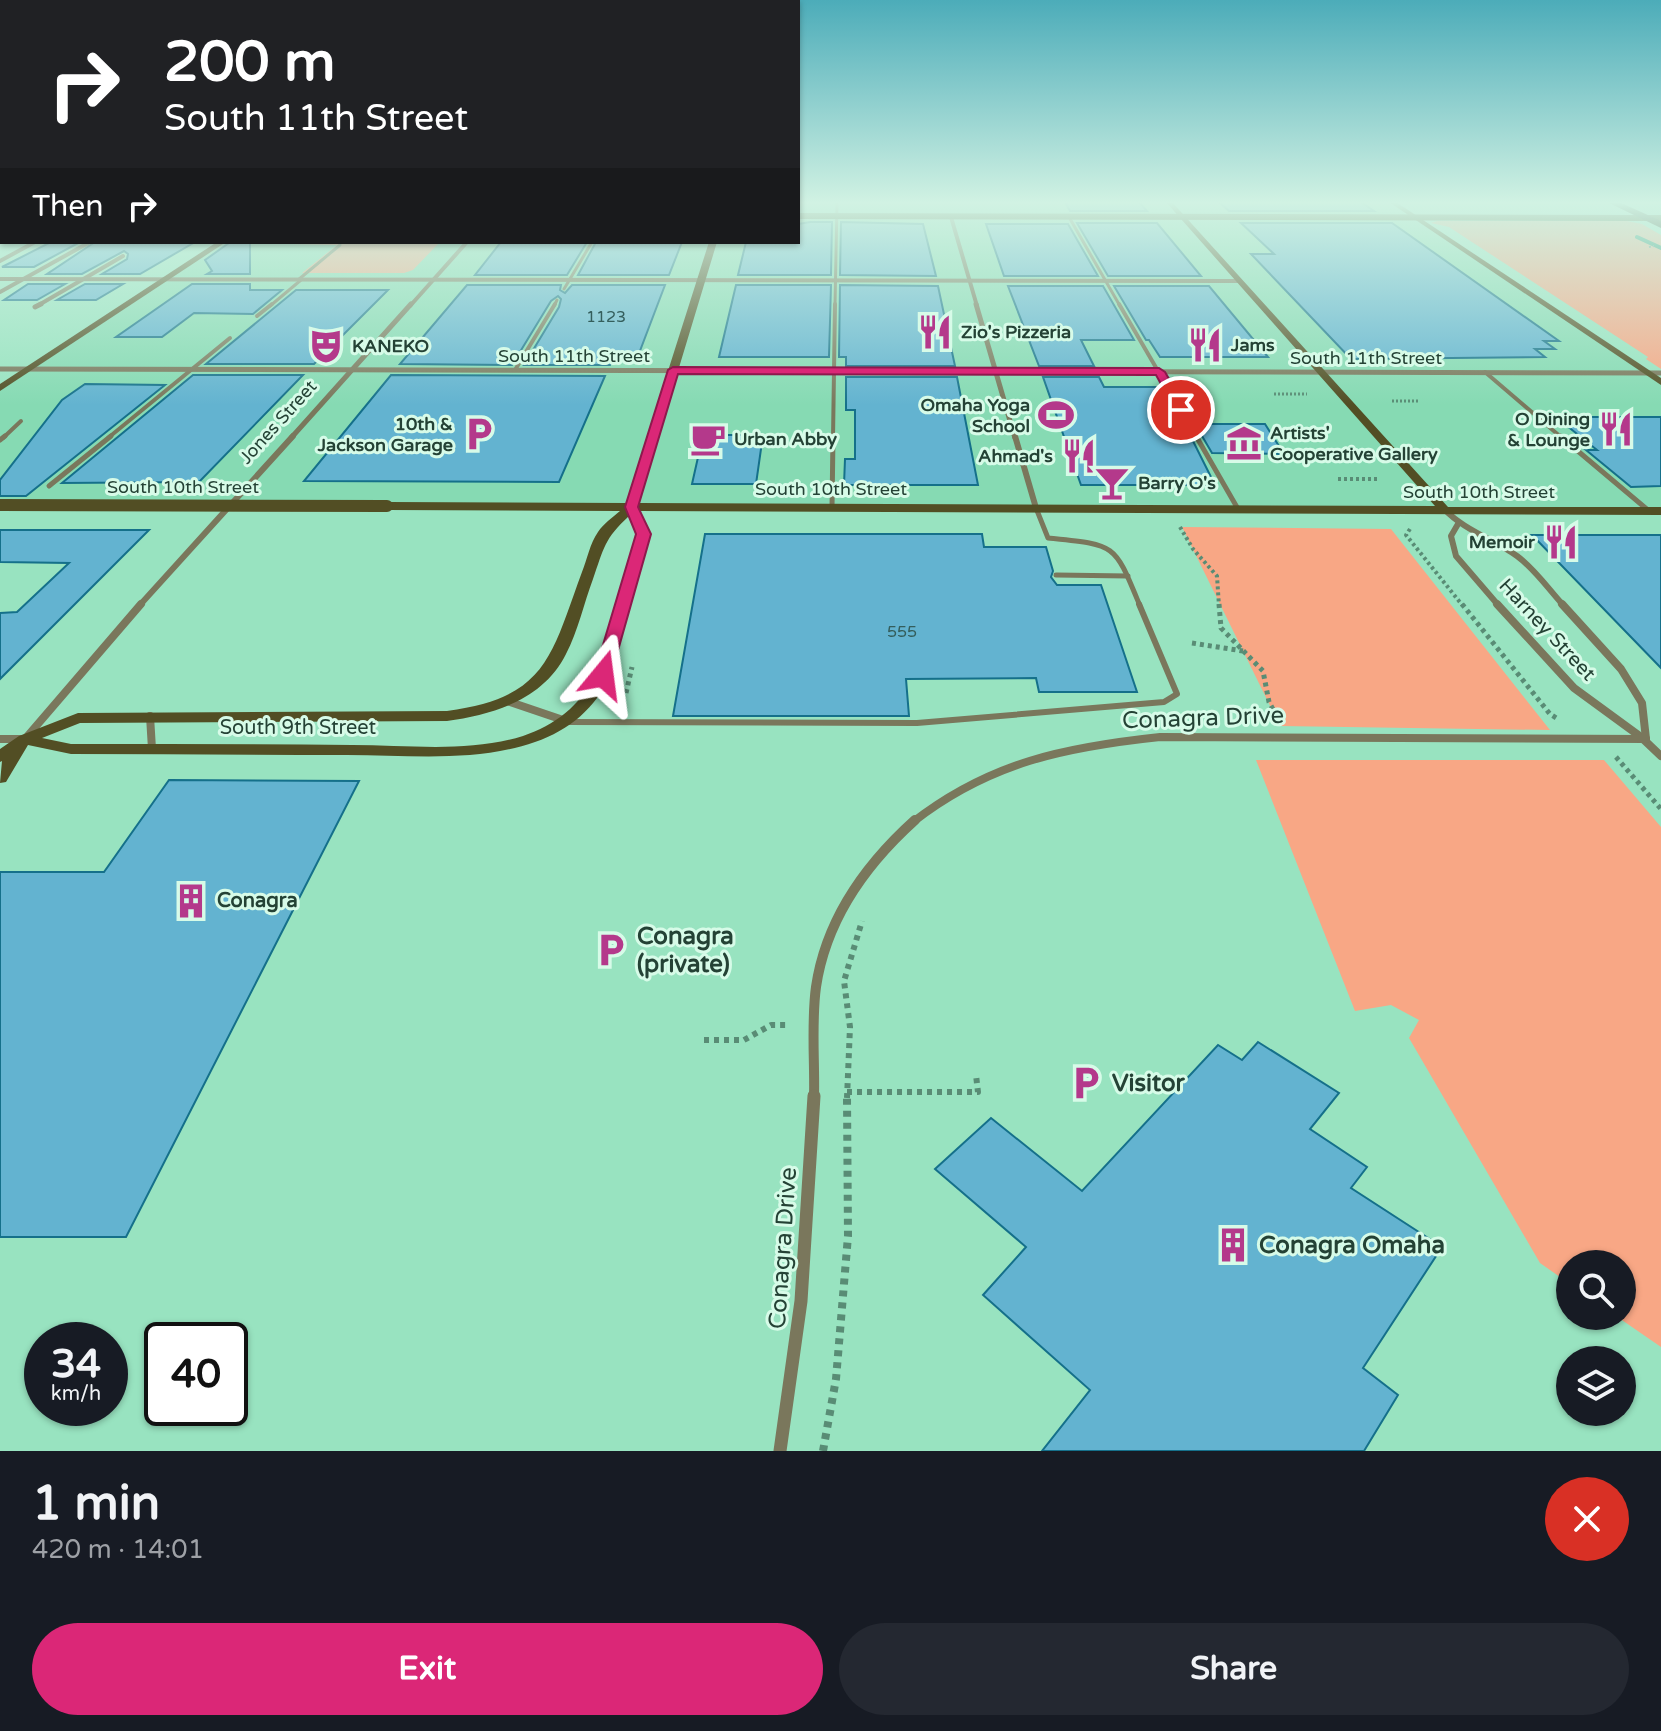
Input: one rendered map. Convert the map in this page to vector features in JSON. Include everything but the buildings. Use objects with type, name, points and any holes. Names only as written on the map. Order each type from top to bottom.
[{"type":"main road","points":[[0,388],[179,270]]},
{"type":"main road","points":[[510,702],[550,669],[559,654],[603,533],[631,507],[704,270]]},
{"type":"main road","name":"Harney Street","points":[[1230,270],[1444,509]]},
{"type":"main road","points":[[1493,270],[1661,382]]},
{"type":"main road","name":"South 10th Street","points":[[0,505],[1655,511]]},
{"type":"main road","points":[[567,722],[587,703],[603,675],[643,534],[631,507]]},
{"type":"main road","name":"South 9th Street","points":[[25,739],[78,718],[447,716],[493,709],[510,702]]},
{"type":"main road","name":"South 9th Street","points":[[25,739],[71,749],[476,748],[515,743],[567,722]]},
{"type":"main road","name":"Jones Street","points":[[0,757],[25,739]]},
{"type":"main road","name":"Jones Street","points":[[0,778],[25,739]]},
{"type":"street","points":[[0,292],[40,270]]},
{"type":"street","points":[[35,307],[99,270]]},
{"type":"street","name":"Jones Street","points":[[25,739],[72,681],[442,270]]},
{"type":"street","points":[[967,270],[1036,508]]},
{"type":"street","points":[[0,279],[1240,281]]},
{"type":"street","name":"South 11th Street","points":[[0,369],[1661,373]]},
{"type":"street","name":"Harney Street","points":[[1444,509],[1458,524],[1482,534],[1520,558],[1621,669],[1642,703],[1646,739]]},
{"type":"street","name":"Harney Street","points":[[1458,524],[1451,536],[1456,556],[1555,671],[1590,702],[1646,739],[1661,756]]},
{"type":"street","points":[[510,702],[567,722]]},
{"type":"street","points":[[150,716],[152,749]]},
{"type":"street","name":"Conagra Drive","points":[[780,1451],[796,1365],[805,1283],[813,1148],[816,986],[834,923],[872,860],[917,818],[960,789],[1018,762],[1107,743],[1160,737],[1646,739]]},
{"type":"street","name":"South 9th Street","points":[[0,739],[25,739]]},
{"type":"lane","points":[[257,316],[311,270]]},
{"type":"lane","points":[[564,289],[575,270]]},
{"type":"lane","points":[[832,508],[837,270]]},
{"type":"lane","points":[[1100,270],[1238,509]]},
{"type":"lane","points":[[515,370],[557,300]]},
{"type":"lane","points":[[49,486],[230,338]]},
{"type":"lane","points":[[1485,372],[1655,511]]},
{"type":"lane","points":[[0,440],[21,421]]},
{"type":"lane","points":[[567,722],[917,723],[1164,702],[1177,694],[1119,556],[1095,543],[1048,538],[1036,508]]},
{"type":"lane","points":[[1056,575],[1128,576]]},
{"type":"path","points":[[1274,394],[1307,394]]},
{"type":"path","points":[[1392,401],[1418,401]]},
{"type":"path","points":[[1338,479],[1378,479]]},
{"type":"path","points":[[1182,527],[1188,542],[1217,576],[1221,628],[1263,671],[1269,702],[1280,726]]},
{"type":"path","points":[[1410,528],[1406,535],[1550,714],[1620,760],[1661,809]]},
{"type":"path","points":[[1192,643],[1244,651]]},
{"type":"path","points":[[1604,760],[1620,760]]},
{"type":"path","points":[[823,1451],[836,1379],[846,1293],[848,1027],[844,981],[865,915]]},
{"type":"path","points":[[704,1040],[744,1040],[771,1025],[788,1025]]},
{"type":"path","points":[[847,1092],[978,1092],[976,1075]]},
{"type":"shaded area","points":[[180,270],[1493,270],[1661,382],[1661,511],[0,503],[0,388]]},
{"type":"shaded area","points":[[306,270],[413,270],[404,273],[302,273]]},
{"type":"shaded area","points":[[1514,270],[1661,270],[1661,369],[1646,359],[1648,357]]},
{"type":"shaded area","points":[[1182,527],[1391,529],[1550,730],[1280,726]]},
{"type":"shaded area","points":[[1256,760],[1604,760],[1661,827],[1661,1347],[1636,1330],[1636,1250],[1556,1250],[1556,1274],[1540,1263],[1409,1038],[1419,1020],[1391,1005],[1355,1011]]},
{"type":"place","name":"Zio's Pizzeria","points":[[935,332]]},
{"type":"place","name":"Jams","points":[[1205,345]]},
{"type":"place","name":"KANEKO","points":[[326,346]]},
{"type":"place","name":"Omaha Yoga School","points":[[1056,415]]},
{"type":"place","name":"O Dining & Lounge","points":[[1616,429]]},
{"type":"place","name":"10th & Jackson Garage","points":[[479,434]]},
{"type":"place","name":"Urban Abby","points":[[708,439]]},
{"type":"place","name":"Artists' Cooperative Gallery","points":[[1244,443]]},
{"type":"place","name":"Ahmad's","points":[[1079,456]]},
{"type":"place","name":"Barry O's","points":[[1112,483]]},
{"type":"place","name":"Memoir","points":[[1561,542]]},
{"type":"place","name":"Conagra","points":[[191,901]]},
{"type":"place","name":"Conagra (private)","points":[[611,950]]},
{"type":"place","name":"Visitor","points":[[1086,1083]]},
{"type":"place","name":"Conagra Omaha","points":[[1233,1245]]},
{"type":"route","points":[[603,675],[643,534],[631,507],[673,370],[1159,372],[1181,410]]}]
